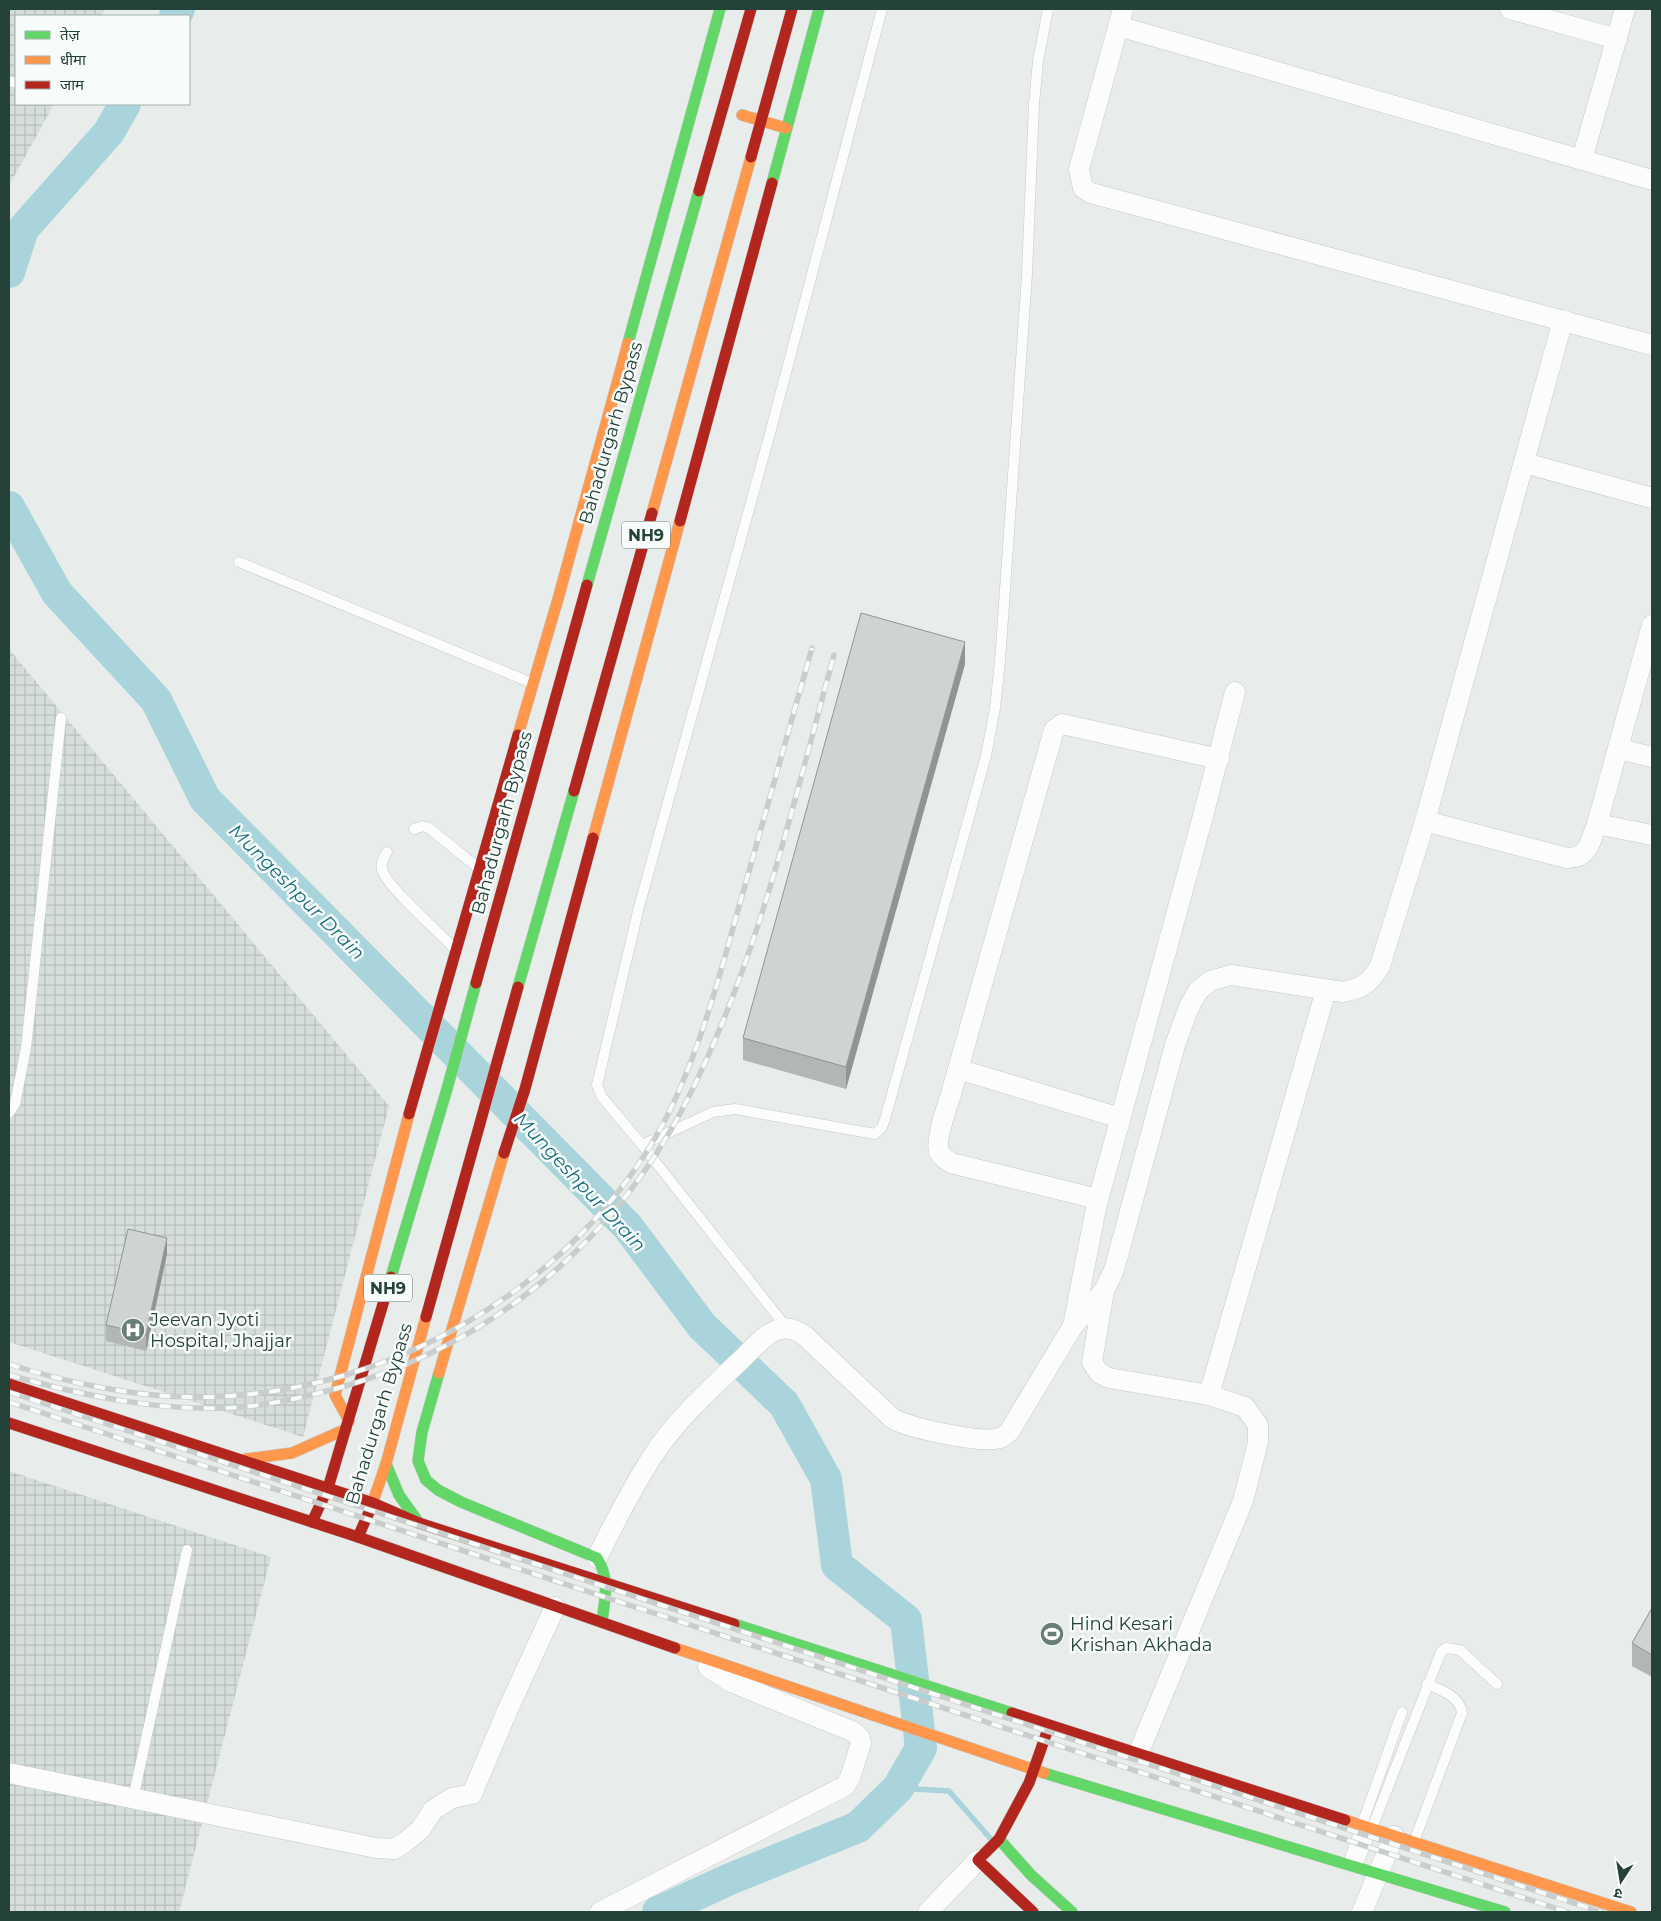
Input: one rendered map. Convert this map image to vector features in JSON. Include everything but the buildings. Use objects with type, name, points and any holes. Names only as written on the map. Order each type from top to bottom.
[{"type":"main road","points":[[239,1460],[292,1453],[347,1425],[335,1395],[423,1060],[533,684],[720,9]]},
{"type":"main road","name":"Bahadurgarh Bypass","points":[[9,1384],[328,1488],[447,1089],[562,668],[751,9]]},
{"type":"main road","name":"Bahadurgarh Bypass","points":[[358,1537],[373,1503],[386,1464],[792,9]]},
{"type":"main road","points":[[602,1621],[606,1582],[604,1571],[597,1558],[461,1502],[438,1490],[426,1480],[418,1462],[422,1432],[503,1156],[525,1089],[819,9]]},
{"type":"main road","points":[[722,109],[786,128]]},
{"type":"main road","points":[[9,1423],[358,1537],[555,1608],[602,1621],[686,1652],[1021,1766],[1505,1912]]},
{"type":"main road","points":[[386,1464],[391,1482],[401,1500],[420,1523]]},
{"type":"main road","points":[[312,1522],[328,1488],[373,1503],[420,1523],[1631,1912]]},
{"type":"main road","points":[[1033,1912],[982,1857],[999,1839],[1029,1783],[1046,1724]]},
{"type":"main road","points":[[999,1839],[1031,1875],[1072,1912]]},
{"type":"street","points":[[1510,9],[1617,39]]},
{"type":"street","points":[[1582,159],[1625,9]]},
{"type":"street","points":[[1652,180],[1120,17],[1080,169],[1083,188],[1091,193],[1652,345]]},
{"type":"street","points":[[1138,1754],[1243,1502],[1258,1442],[1258,1424],[1245,1407],[1209,1394],[1109,1378],[1098,1373],[1092,1362],[1104,1291],[1114,1270],[1175,1045],[1189,1007],[1198,991],[1210,981],[1231,975],[1343,992],[1361,988],[1373,978],[1380,966],[1425,822],[1562,320]]},
{"type":"street","points":[[1524,463],[1652,498]]},
{"type":"street","points":[[1425,822],[1567,858],[1575,858],[1582,855],[1588,849],[1597,824],[1652,625]]},
{"type":"street","points":[[1073,1326],[1098,1199],[1219,759],[1235,692]]},
{"type":"street","points":[[1098,1199],[951,1163],[943,1158],[938,1151],[938,1142],[958,1069],[1054,730],[1062,724],[1219,759]]},
{"type":"street","points":[[1619,749],[1652,757]]},
{"type":"street","points":[[1597,824],[1652,834]]},
{"type":"street","points":[[1209,1394],[1326,990]]},
{"type":"street","points":[[958,1069],[1120,1118]]},
{"type":"street","points":[[597,1558],[623,1505],[653,1455],[697,1401],[756,1345],[776,1330],[788,1328],[798,1331],[805,1336],[893,1419],[915,1428],[981,1439],[999,1439],[1009,1432],[1073,1326],[1104,1291]]},
{"type":"street","points":[[9,1773],[376,1848],[394,1849],[420,1830],[433,1810],[452,1798],[472,1794],[508,1709],[555,1608]]},
{"type":"street","points":[[600,1912],[845,1786],[850,1778],[861,1744],[860,1738],[854,1732],[731,1682],[686,1652]]},
{"type":"street","points":[[1362,1912],[1394,1836]]},
{"type":"street","points":[[928,1912],[982,1857]]},
{"type":"lane","points":[[788,1328],[602,1097],[598,1090],[598,1078],[639,907],[769,437],[882,9]]},
{"type":"lane","points":[[642,1145],[721,1110],[735,1109],[875,1134],[882,1127],[885,1119],[986,756],[995,708],[1017,427],[1034,104],[1038,60],[1048,9]]},
{"type":"lane","points":[[239,562],[533,684]]},
{"type":"lane","points":[[9,1113],[16,1104],[26,1048],[61,718]]},
{"type":"lane","points":[[414,829],[423,826],[428,828],[479,868]]},
{"type":"lane","points":[[387,852],[383,858],[381,868],[390,883],[455,948]]},
{"type":"lane","points":[[133,1798],[187,1550]]},
{"type":"lane","points":[[1352,1866],[1437,1659],[1446,1648],[1460,1650],[1497,1684]]},
{"type":"lane","points":[[1414,1843],[1462,1713],[1461,1707],[1456,1700],[1427,1684]]},
{"type":"lane","points":[[1367,1827],[1402,1712]]},
{"type":"shaded area","points":[[9,9],[105,9],[102,15],[15,15],[15,105],[53,105],[9,186]]},
{"type":"shaded area","points":[[9,649],[389,1106],[303,1437],[9,1342]]},
{"type":"shaded area","points":[[9,1471],[271,1557],[179,1912],[9,1912]]},
{"type":"waterway","name":"Mungeshpur Drain","points":[[176,15],[179,9]]},
{"type":"waterway","name":"Mungeshpur Drain","points":[[9,272],[23,229],[109,132],[124,105]]},
{"type":"waterway","name":"Mungeshpur Drain","points":[[9,507],[57,593],[156,700],[205,799],[628,1227],[702,1326],[784,1404],[826,1479],[837,1565],[906,1620],[921,1748],[898,1788],[858,1827],[730,1879],[658,1912]]},
{"type":"waterway","points":[[898,1788],[949,1791],[990,1838]]},
{"type":"railway","points":[[9,1364],[104,1388],[178,1397],[270,1392],[339,1377],[405,1353],[468,1322],[526,1282],[579,1236],[625,1183],[663,1124],[698,1044],[716,988],[812,648]]},
{"type":"railway","points":[[9,1375],[66,1390],[154,1405],[213,1408],[254,1406],[279,1402],[342,1387],[396,1368],[448,1345],[496,1316],[541,1283],[582,1245],[620,1203],[654,1158],[683,1108],[709,1054],[732,999],[770,886],[834,655]]},
{"type":"railway","points":[[9,1392],[1601,1912]]},
{"type":"railway","points":[[9,1402],[1567,1912]]},
{"type":"traffic: fast","points":[[628,343],[720,9]]},
{"type":"traffic: fast","points":[[772,183],[819,9]]},
{"type":"traffic: fast","points":[[587,585],[699,191]]},
{"type":"traffic: fast","points":[[518,987],[574,791]]},
{"type":"traffic: fast","points":[[391,1277],[447,1089],[476,983]]},
{"type":"traffic: fast","points":[[439,1373],[422,1432],[418,1461],[426,1480],[438,1490],[461,1502],[597,1558],[604,1573],[606,1589],[602,1621]]},
{"type":"traffic: fast","points":[[386,1464],[399,1495],[419,1523]]},
{"type":"traffic: fast","points":[[734,1624],[1012,1713]]},
{"type":"traffic: fast","points":[[1044,1773],[1505,1912]]},
{"type":"traffic: fast","points":[[999,1839],[1031,1875],[1072,1912]]},
{"type":"traffic: slow","points":[[742,115],[786,128]]},
{"type":"traffic: slow","points":[[652,513],[751,157]]},
{"type":"traffic: slow","points":[[518,735],[558,599],[628,343]]},
{"type":"traffic: slow","points":[[593,838],[680,521]]},
{"type":"traffic: slow","points":[[349,1421],[335,1395],[409,1114]]},
{"type":"traffic: slow","points":[[439,1373],[504,1153]]},
{"type":"traffic: slow","points":[[370,1510],[386,1464],[426,1317]]},
{"type":"traffic: slow","points":[[246,1459],[292,1453],[346,1429]]},
{"type":"traffic: slow","points":[[675,1648],[1044,1773]]},
{"type":"traffic: slow","points":[[1345,1820],[1631,1912]]},
{"type":"traffic: jam","points":[[699,191],[751,9]]},
{"type":"traffic: jam","points":[[751,157],[792,9]]},
{"type":"traffic: jam","points":[[680,521],[772,183]]},
{"type":"traffic: jam","points":[[574,791],[652,513]]},
{"type":"traffic: jam","points":[[476,983],[587,585]]},
{"type":"traffic: jam","points":[[409,1114],[518,735]]},
{"type":"traffic: jam","points":[[504,1153],[525,1089],[593,838]]},
{"type":"traffic: jam","points":[[426,1317],[518,987]]},
{"type":"traffic: jam","points":[[312,1522],[328,1488],[391,1277]]},
{"type":"traffic: jam","points":[[9,1384],[373,1503]]},
{"type":"traffic: jam","points":[[9,1423],[358,1537],[370,1510]]},
{"type":"traffic: jam","points":[[373,1503],[419,1523],[734,1624]]},
{"type":"traffic: jam","points":[[358,1537],[675,1648]]},
{"type":"traffic: jam","points":[[1012,1713],[1345,1820]]},
{"type":"traffic: jam","points":[[1033,1912],[978,1860],[999,1839],[1029,1783],[1049,1726]]},
{"type":"place","name":"Jeevan Jyoti Hospital, Jhajjar","points":[[133,1330]]},
{"type":"place","name":"Hind Kesari Krishan Akhada","points":[[1052,1634]]}]
